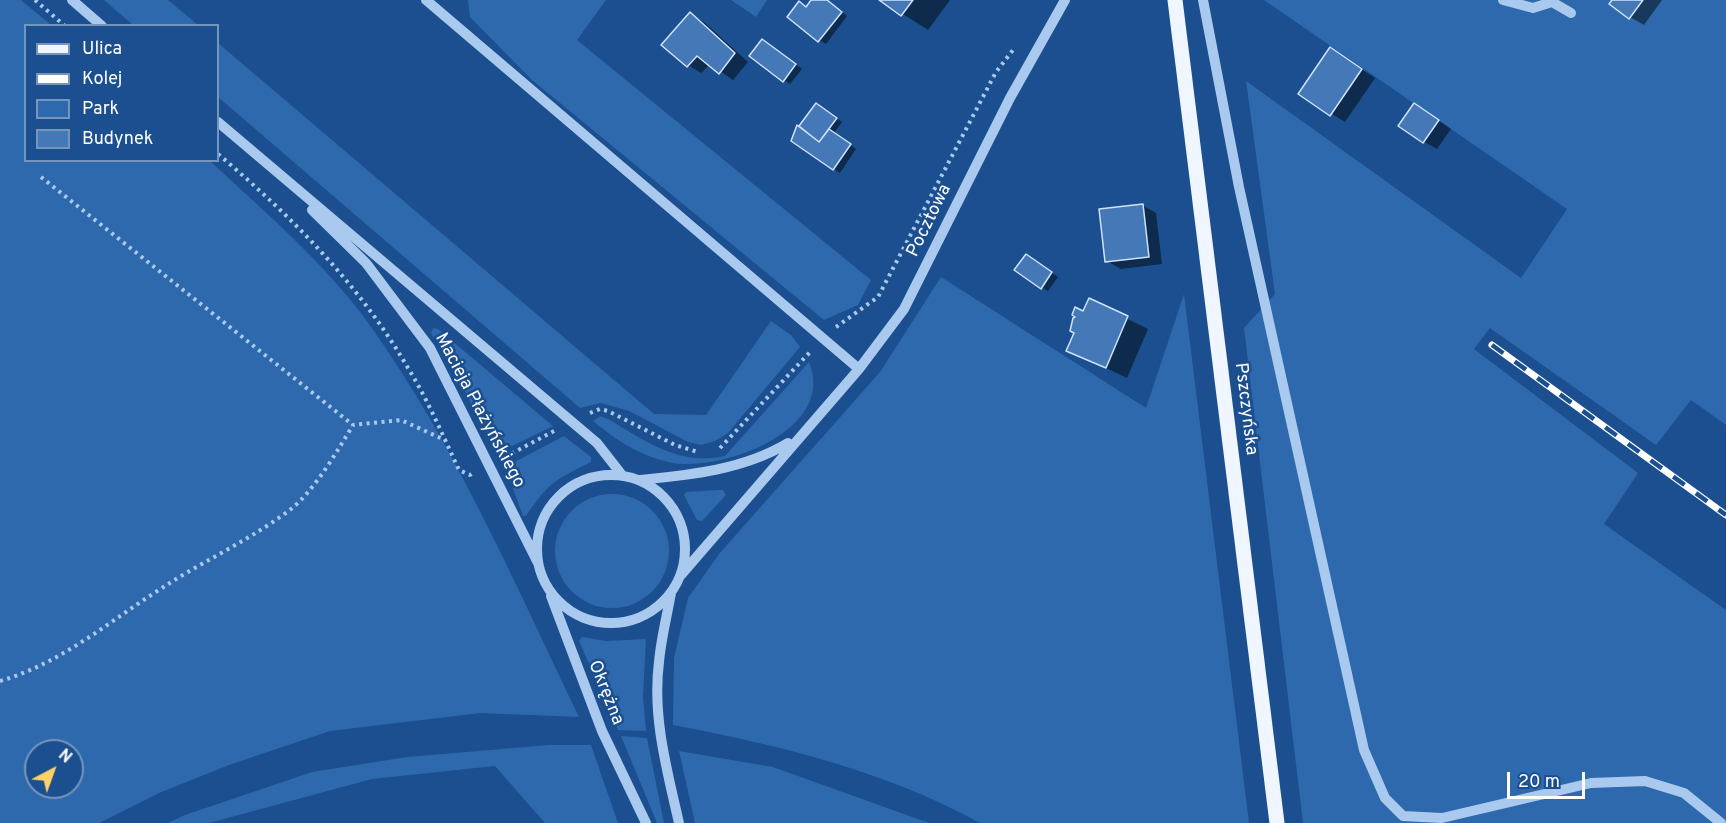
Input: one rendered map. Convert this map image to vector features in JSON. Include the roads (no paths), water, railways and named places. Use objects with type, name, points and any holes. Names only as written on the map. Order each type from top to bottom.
[{"type":"main road","name":"Pszczyńska","points":[[1175,0],[1276,823]]},
{"type":"street","points":[[72,0],[100,24]]},
{"type":"street","points":[[426,0],[859,369]]},
{"type":"street","name":"Pocztowa","points":[[681,574],[796,438],[859,369],[904,309],[1010,98],[1065,0]]},
{"type":"street","points":[[1203,0],[1239,187],[1364,750],[1384,798],[1403,816],[1442,818],[1591,783],[1645,781],[1684,793],[1721,823]]},
{"type":"street","points":[[1503,0],[1533,8],[1552,2],[1571,13]]},
{"type":"street","name":"Macieja Płażyńskiego","points":[[219,123],[597,443],[622,475]]},
{"type":"street","name":"Macieja Płażyńskiego","points":[[254,153],[366,263],[430,348],[538,563]]},
{"type":"street","name":"Pocztowa","points":[[638,480],[704,474],[774,452],[796,438]]},
{"type":"street","points":[[671,593],[654,610],[633,621],[609,624],[586,619],[565,608],[549,590],[538,563],[537,539],[543,517],[557,497],[576,483],[598,476],[622,475],[638,480],[658,492],[673,509],[683,529],[685,552],[681,574],[671,593],[658,663],[660,734],[679,823]]},
{"type":"street","name":"Okrężna","points":[[549,590],[581,681],[646,823]]},
{"type":"street","points":[[636,823],[638,806]]},
{"type":"railway","points":[[1492,345],[1726,515]]}]
